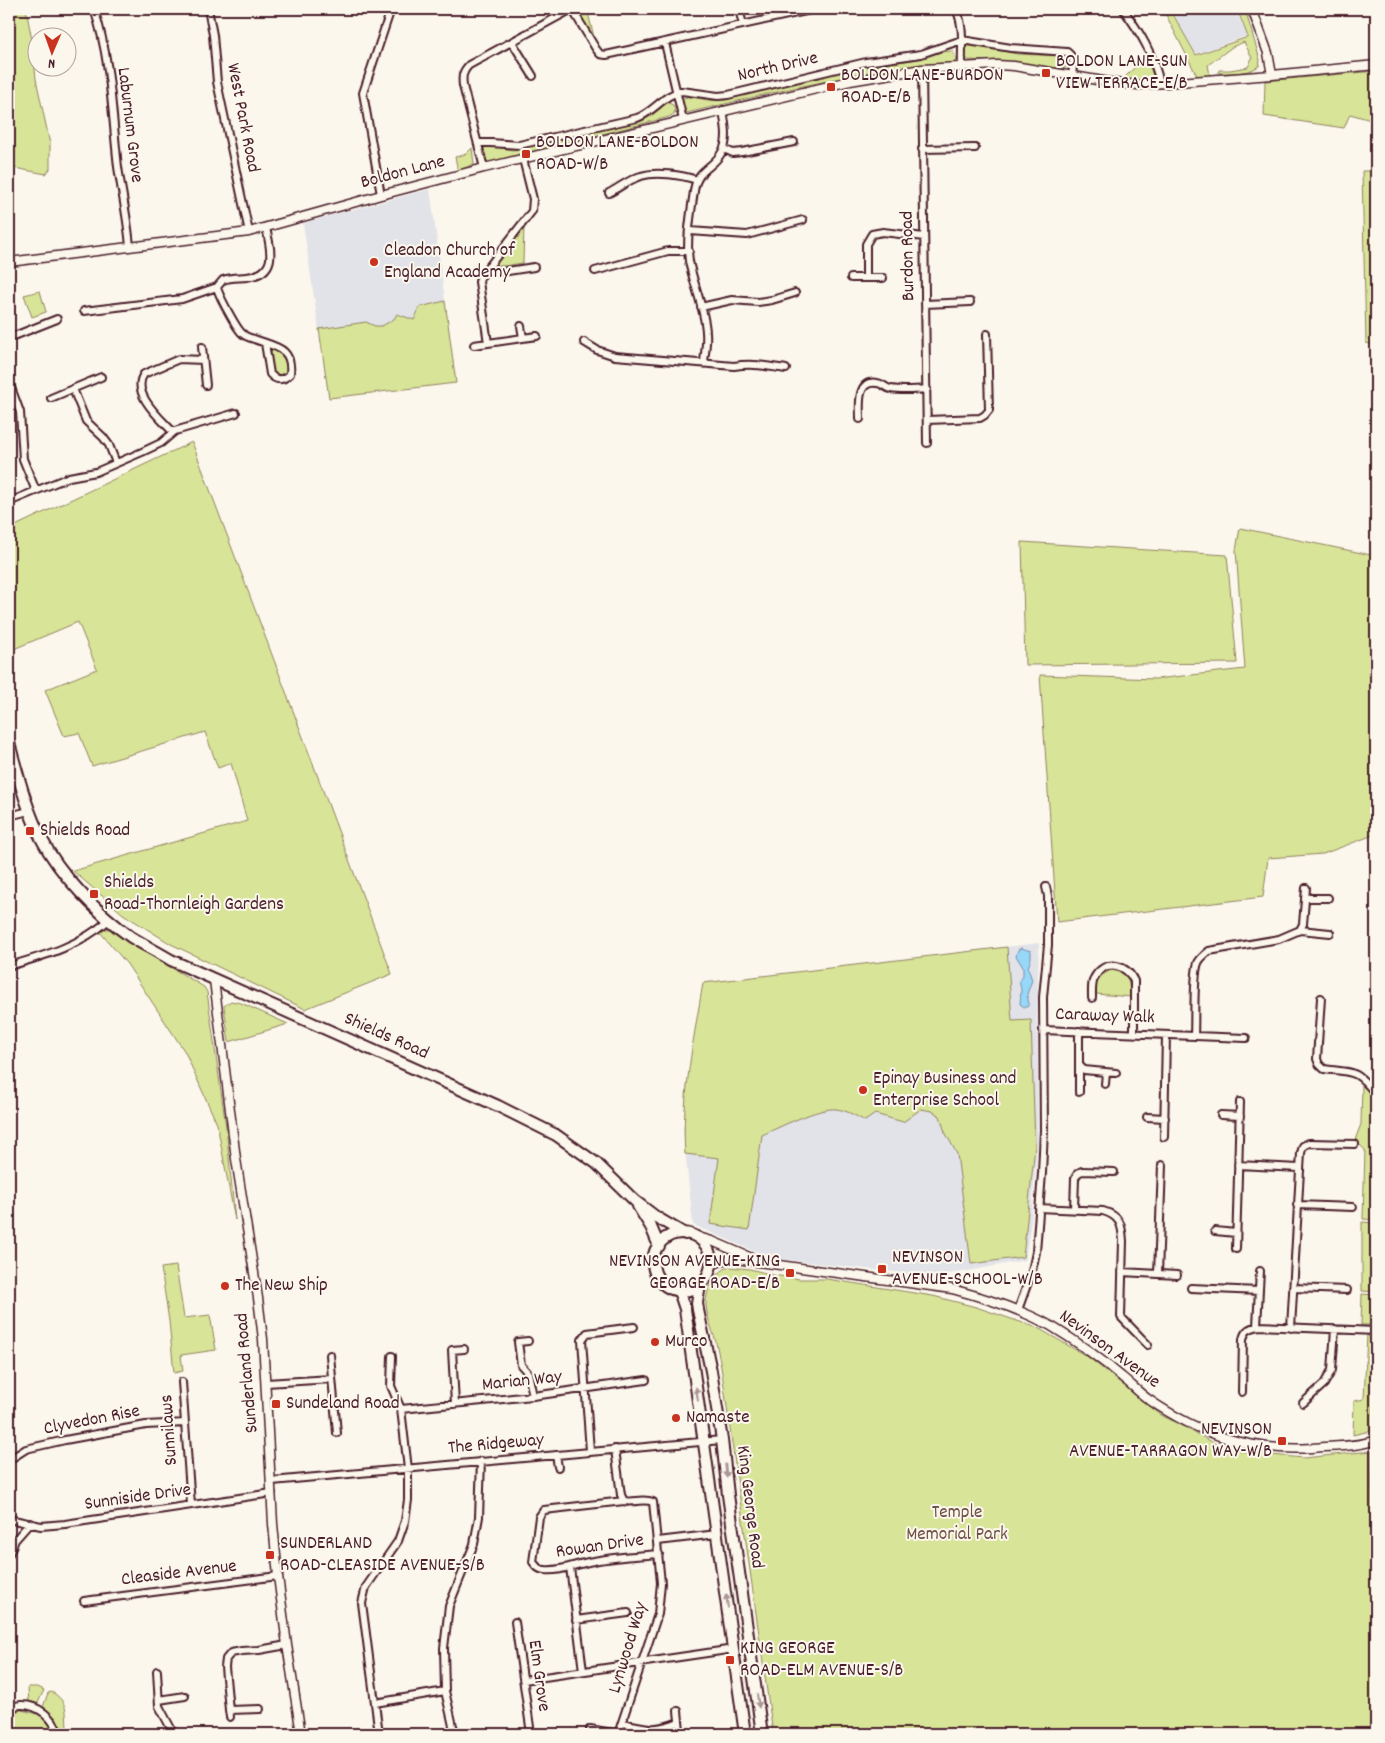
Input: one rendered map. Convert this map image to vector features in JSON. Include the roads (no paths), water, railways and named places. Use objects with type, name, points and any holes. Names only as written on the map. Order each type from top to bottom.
[{"type":"highway","name":"Shields Road","points":[[9,743],[29,811],[42,839],[61,868],[89,901],[132,937],[171,960],[498,1106],[556,1136],[596,1163],[635,1201],[656,1217],[690,1235]]},
{"type":"highway","name":"Shields Road","points":[[635,1201],[651,1227],[659,1246]]},
{"type":"highway","points":[[690,1235],[708,1248],[711,1256],[711,1265],[706,1280],[700,1286],[687,1291],[679,1291],[662,1283],[653,1265],[654,1255],[659,1246],[670,1236],[690,1235]]},
{"type":"highway","name":"King George Road","points":[[700,1286],[698,1310],[711,1371],[722,1440],[762,1734]]},
{"type":"highway","name":"King George Road","points":[[679,1291],[685,1309],[746,1734]]},
{"type":"highway","points":[[734,1649],[750,1647]]},
{"type":"street","name":"Laburnum Grove","points":[[94,9],[104,43],[130,247]]},
{"type":"street","name":"West Park Road","points":[[208,9],[219,90],[249,232]]},
{"type":"street","points":[[381,194],[363,93],[391,9]]},
{"type":"street","points":[[484,168],[462,77],[464,71],[469,66],[572,9],[600,54],[612,55],[815,9]]},
{"type":"street","points":[[739,9],[743,25]]},
{"type":"street","points":[[956,9],[960,19],[962,66]]},
{"type":"street","points":[[1123,9],[1138,30],[1152,56],[1160,84]]},
{"type":"street","points":[[1252,9],[1268,53],[1272,75]]},
{"type":"street","name":"North Drive","points":[[677,92],[718,96],[728,95],[866,62],[921,54],[962,40],[1019,49],[1067,52],[1073,60],[1072,76]]},
{"type":"street","points":[[512,42],[532,76]]},
{"type":"street","points":[[665,43],[683,120]]},
{"type":"street","name":"Boldon Lane","points":[[9,262],[249,232],[381,194],[524,158],[850,81],[922,69],[962,66],[1014,66],[1115,83],[1138,85],[1376,65]]},
{"type":"street","name":"Burdon Road","points":[[922,69],[928,443]]},
{"type":"street","points":[[478,143],[519,145],[637,118],[646,114],[662,100],[677,92]]},
{"type":"street","points":[[704,362],[706,330],[691,269],[689,251],[690,231],[696,180],[718,158],[724,148],[726,128],[723,110]]},
{"type":"street","points":[[724,148],[733,153],[794,142]]},
{"type":"street","points":[[922,149],[975,148]]},
{"type":"street","points":[[488,343],[479,282],[488,267],[532,211],[533,199],[524,158]]},
{"type":"street","points":[[609,193],[641,176],[683,175],[696,180]]},
{"type":"street","points":[[690,231],[747,235],[803,220]]},
{"type":"street","points":[[84,311],[182,299],[217,287],[223,280],[248,277],[264,271],[270,263],[271,252],[266,228]]},
{"type":"street","points":[[866,278],[866,244],[872,234],[883,232],[924,237]]},
{"type":"street","points":[[595,271],[668,251],[689,251]]},
{"type":"street","points":[[488,267],[496,272],[534,267]]},
{"type":"street","points":[[851,278],[884,278]]},
{"type":"street","points":[[217,287],[243,335],[265,343],[284,351],[289,357],[290,374],[286,379],[279,380],[273,378],[270,374],[265,343]]},
{"type":"street","points":[[701,307],[732,300],[758,302],[772,300],[795,293]]},
{"type":"street","points":[[925,304],[970,302]]},
{"type":"street","points":[[9,338],[57,319]]},
{"type":"street","points":[[521,326],[522,338]]},
{"type":"street","points":[[928,420],[980,418],[986,415],[989,410],[987,334]]},
{"type":"street","points":[[474,345],[537,336]]},
{"type":"street","points":[[584,342],[597,350],[615,356],[734,366],[762,365],[786,369]]},
{"type":"street","points":[[202,347],[206,385]]},
{"type":"street","points":[[173,432],[146,402],[140,390],[141,379],[144,374],[179,359],[203,360]]},
{"type":"street","points":[[51,398],[101,378]]},
{"type":"street","points":[[9,382],[20,412],[23,459],[36,490]]},
{"type":"street","points":[[860,419],[860,395],[862,390],[870,383],[876,382],[892,390],[927,389]]},
{"type":"street","points":[[73,389],[86,421],[104,437],[116,463]]},
{"type":"street","points":[[9,404],[16,401]]},
{"type":"street","points":[[9,502],[70,477],[96,472],[161,443],[173,432],[236,413]]},
{"type":"street","points":[[9,816],[29,811]]},
{"type":"street","points":[[1018,1310],[1032,1271],[1036,1252],[1039,1208],[1044,1130],[1043,997],[1048,945],[1046,888]]},
{"type":"street","points":[[1300,930],[1303,924],[1306,888]]},
{"type":"street","points":[[1305,898],[1328,898]]},
{"type":"street","points":[[9,966],[62,950],[90,935],[110,920]]},
{"type":"street","points":[[1194,1036],[1196,974],[1198,963],[1209,951],[1279,939],[1300,930],[1330,933]]},
{"type":"street","points":[[1092,998],[1095,976],[1100,970],[1116,966],[1125,968],[1134,981],[1134,1033]]},
{"type":"street","name":"Sunderland Road","points":[[214,980],[236,1159],[258,1298],[266,1383],[278,1576],[286,1646],[301,1734]]},
{"type":"street","points":[[1321,998],[1319,1064],[1324,1069],[1351,1071],[1358,1074],[1376,1094]]},
{"type":"street","name":"Caraway Walk","points":[[1043,1030],[1246,1038]]},
{"type":"street","points":[[1079,1031],[1079,1092]]},
{"type":"street","name":"Caraway Walk","points":[[1164,1136],[1166,1035]]},
{"type":"street","points":[[1079,1065],[1084,1070],[1116,1073]]},
{"type":"street","points":[[1105,1084],[1106,1072]]},
{"type":"street","points":[[1236,1249],[1240,1102]]},
{"type":"street","points":[[1221,1115],[1240,1116]]},
{"type":"street","points":[[1147,1117],[1165,1118]]},
{"type":"street","points":[[1291,1328],[1299,1168],[1303,1146],[1309,1143],[1355,1144]]},
{"type":"street","points":[[1158,1274],[1162,1165]]},
{"type":"street","points":[[1238,1165],[1299,1168]]},
{"type":"street","points":[[1074,1209],[1078,1173],[1082,1171],[1114,1172]]},
{"type":"street","points":[[1297,1205],[1354,1207]]},
{"type":"street","points":[[1039,1208],[1103,1210],[1112,1214],[1118,1220],[1122,1229],[1121,1317],[1148,1345]]},
{"type":"street","points":[[1215,1231],[1236,1232]]},
{"type":"street","name":"Nevinson Avenue","points":[[690,1235],[712,1241],[760,1262]]},
{"type":"street","name":"Nevinson Avenue","points":[[711,1265],[729,1258],[952,1288],[1018,1310],[1050,1326],[1071,1338],[1107,1364],[1146,1398],[1180,1420],[1226,1439],[1263,1446],[1298,1448],[1340,1446],[1376,1440]]},
{"type":"street","points":[[1257,1326],[1260,1270]]},
{"type":"street","points":[[1122,1272],[1177,1275]]},
{"type":"street","points":[[1191,1288],[1259,1291]]},
{"type":"street","points":[[1293,1288],[1347,1290]]},
{"type":"street","points":[[1242,1392],[1243,1339],[1245,1332],[1251,1328],[1257,1326],[1376,1331]]},
{"type":"street","points":[[590,1452],[582,1340],[587,1333],[634,1327]]},
{"type":"street","points":[[1304,1403],[1324,1384],[1332,1370],[1335,1330]]},
{"type":"street","points":[[528,1341],[518,1342],[521,1365],[528,1373],[532,1396]]},
{"type":"street","points":[[456,1404],[452,1350],[464,1349]]},
{"type":"street","points":[[330,1354],[338,1433]]},
{"type":"street","points":[[379,1734],[362,1604],[366,1587],[398,1541],[405,1521],[408,1500],[408,1469],[401,1409],[391,1386],[392,1356]]},
{"type":"street","points":[[266,1383],[332,1379]]},
{"type":"street","name":"Marian Way","points":[[401,1409],[586,1390],[646,1380]]},
{"type":"street","name":"Sunnilaws","points":[[182,1382],[191,1505]]},
{"type":"street","name":"Clyvedon Rise","points":[[9,1460],[26,1450],[65,1440],[146,1425],[185,1423]]},
{"type":"street","name":"The Ridgeway","points":[[272,1481],[722,1440]]},
{"type":"street","points":[[615,1449],[621,1494],[624,1501]]},
{"type":"street","points":[[556,1455],[558,1467]]},
{"type":"street","points":[[456,1734],[445,1692],[444,1648],[449,1606],[474,1544],[479,1517],[481,1461]]},
{"type":"street","name":"Sunniside Drive","points":[[9,1518],[41,1526],[65,1524],[272,1493]]},
{"type":"street","name":"Lynwood Way","points":[[618,1734],[658,1614],[661,1583],[653,1502],[646,1500],[624,1501]]},
{"type":"street","name":"Rowan Drive","points":[[624,1501],[544,1510],[539,1517],[533,1562],[537,1568],[544,1571],[609,1558],[659,1554]]},
{"type":"street","points":[[9,1554],[15,1540],[30,1523]]},
{"type":"street","points":[[658,1542],[717,1534]]},
{"type":"street","points":[[570,1567],[583,1671]]},
{"type":"street","name":"Cleaside Avenue","points":[[84,1601],[278,1576]]},
{"type":"street","points":[[576,1620],[628,1613]]},
{"type":"street","name":"Elm Grove","points":[[515,1622],[531,1734]]},
{"type":"street","points":[[230,1717],[225,1667],[226,1659],[232,1653],[286,1646]]},
{"type":"street","points":[[524,1680],[734,1649]]},
{"type":"street","points":[[157,1672],[159,1706],[174,1734]]},
{"type":"street","points":[[374,1703],[445,1692]]},
{"type":"street","points":[[158,1700],[184,1696]]},
{"type":"street","points":[[9,1709],[20,1705],[39,1709],[50,1718],[59,1734]]},
{"type":"street","points":[[229,1710],[260,1709]]},
{"type":"street","points":[[622,1723],[649,1729],[679,1726],[678,1711]]},
{"type":"street","points":[[590,1729],[618,1734]]},
{"type":"water","points":[[1021,948],[1031,951],[1028,968],[1032,980],[1027,994],[1029,1004],[1027,1007],[1020,1004],[1020,981],[1023,975],[1023,967],[1016,956]]},
{"type":"place","name":"BOLDON LANE-SUN VIEW TERRACE-E/B","points":[[1046,73]]},
{"type":"place","name":"BOLDON LANE-BURDON ROAD-E/B","points":[[831,87]]},
{"type":"place","name":"BOLDON LANE-BOLDON ROAD-W/B","points":[[526,154]]},
{"type":"place","name":"Cleadon Church of England Academy","points":[[374,262]]},
{"type":"place","name":"Shields Road","points":[[30,831]]},
{"type":"place","name":"Shields Road-Thornleigh Gardens","points":[[94,894]]},
{"type":"place","name":"Epinay Business and Enterprise School","points":[[863,1090]]},
{"type":"place","name":"NEVINSON AVENUE-SCHOOL-W/B","points":[[882,1269]]},
{"type":"place","name":"NEVINSON AVENUE-KING GEORGE ROAD-E/B","points":[[790,1273]]},
{"type":"place","name":"The New Ship","points":[[225,1286]]},
{"type":"place","name":"Murco","points":[[655,1342]]},
{"type":"place","name":"Sundeland Road","points":[[276,1404]]},
{"type":"place","name":"Namaste","points":[[676,1418]]},
{"type":"place","name":"NEVINSON AVENUE-TARRAGON WAY-W/B","points":[[1282,1441]]},
{"type":"place","name":"SUNDERLAND ROAD-CLEASIDE AVENUE-S/B","points":[[270,1555]]},
{"type":"place","name":"KING GEORGE ROAD-ELM AVENUE-S/B","points":[[730,1660]]},
{"type":"park label","name":"Temple Memorial Park","points":[[957,1524]]}]
